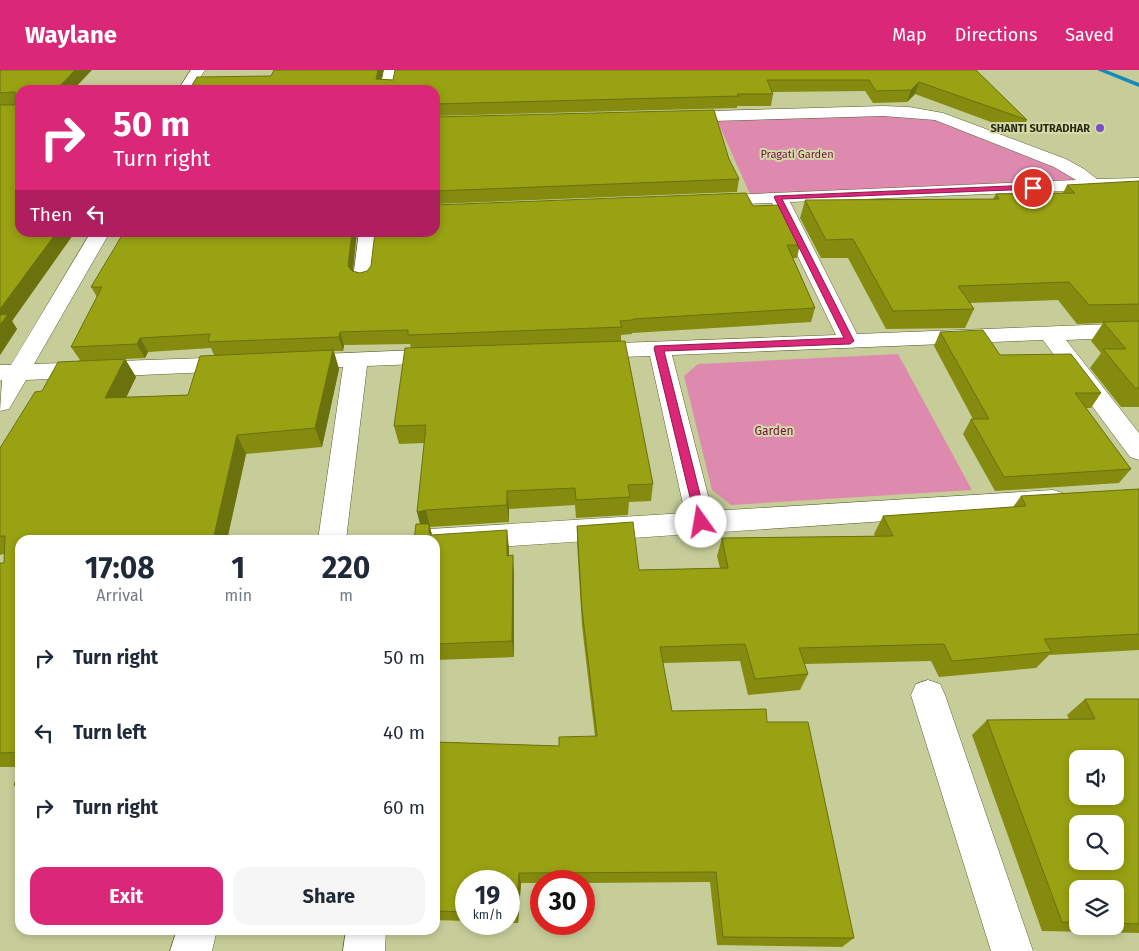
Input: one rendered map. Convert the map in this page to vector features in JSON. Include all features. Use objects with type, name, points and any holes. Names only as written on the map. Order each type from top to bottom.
[{"type":"street","points":[[188,85],[198,70]]},
{"type":"street","points":[[388,85],[391,70]]},
{"type":"street","points":[[664,117],[883,111],[938,116],[1060,163],[1078,173],[1093,185]]},
{"type":"street","points":[[690,201],[1139,183]]},
{"type":"street","points":[[778,197],[850,341]]},
{"type":"street","points":[[0,403],[9,373],[98,237]]},
{"type":"street","points":[[363,279],[368,237]]},
{"type":"street","points":[[571,351],[1139,330]]},
{"type":"street","points":[[1050,333],[1139,451]]},
{"type":"street","points":[[659,348],[701,522]]},
{"type":"street","points":[[9,373],[464,356]]},
{"type":"street","points":[[333,535],[356,360]]},
{"type":"street","points":[[440,539],[1079,498]]},
{"type":"street","points":[[928,695],[1012,951]]},
{"type":"street","points":[[191,951],[196,935]]},
{"type":"street","points":[[364,951],[366,935]]},
{"type":"green space","name":"Pragati Garden","points":[[909,113],[938,118],[1058,164],[1086,183],[750,194],[716,118]]},
{"type":"green space","name":"Garden","points":[[898,354],[972,490],[731,505],[712,490],[684,376],[698,364]]},
{"type":"building","points":[[0,70],[75,70],[61,85],[15,85],[15,92],[0,93]]},
{"type":"building","points":[[274,70],[378,70],[376,79],[393,80],[395,70],[976,70],[1027,120],[919,82],[911,90],[876,91],[869,80],[767,80],[773,94],[440,104],[440,85],[192,85],[197,77],[271,76]]},
{"type":"building","points":[[0,105],[15,105],[15,237],[53,237],[0,309]]},
{"type":"building","points":[[714,110],[729,159],[739,179],[440,191],[440,117]]},
{"type":"building","points":[[1139,181],[1139,304],[1089,305],[1069,282],[958,286],[974,309],[893,311],[853,239],[826,240],[805,200],[999,199],[996,194],[1075,193],[1067,185]]},
{"type":"building","points":[[746,193],[753,206],[781,205],[800,245],[787,245],[815,308],[633,319],[620,321],[622,327],[408,335],[408,330],[340,332],[339,337],[208,342],[210,334],[140,338],[137,344],[71,347],[102,287],[91,287],[121,237],[351,237],[348,266],[352,271],[360,273],[367,271],[371,266],[374,237],[440,237],[440,205]]},
{"type":"building","points":[[8,314],[0,325],[0,315]]},
{"type":"building","points":[[1139,321],[1139,388],[1135,388],[1103,349],[1126,349],[1103,322]]},
{"type":"building","points":[[983,330],[1000,355],[1071,354],[1101,393],[1075,393],[1131,469],[1004,477],[971,419],[989,419],[940,332]]},
{"type":"building","points":[[625,341],[653,484],[628,485],[630,497],[576,500],[575,488],[507,491],[507,505],[417,512],[426,425],[394,426],[405,348]]},
{"type":"building","points":[[333,350],[315,428],[237,435],[214,535],[15,535],[15,752],[0,753],[0,563],[4,563],[5,536],[0,536],[0,448],[35,392],[42,391],[58,362],[125,359],[105,398],[188,395],[200,356]]},
{"type":"building","points":[[1139,489],[1139,634],[1044,639],[1052,652],[952,661],[944,644],[799,648],[808,674],[755,679],[745,644],[660,647],[672,711],[766,709],[767,722],[808,722],[854,938],[723,937],[716,872],[595,873],[595,870],[530,870],[530,873],[520,873],[520,870],[455,870],[455,912],[440,911],[440,742],[559,746],[559,737],[597,736],[582,609],[577,526],[633,522],[639,570],[728,568],[722,538],[893,536],[883,516],[1026,506],[1021,496]]},
{"type":"building","points":[[416,524],[429,524],[429,533],[431,535],[415,535]]},
{"type":"building","points":[[507,530],[507,556],[513,555],[512,641],[440,644],[440,535],[431,535]]},
{"type":"building","points":[[1085,699],[1139,699],[1139,924],[1124,923],[1124,880],[1069,880],[1069,922],[1062,922],[987,720],[1095,719]]},
{"type":"waterway","points":[[1100,70],[1139,85]]},
{"type":"place","name":"SHANTI SUTRADHAR","points":[[1100,128]]},
{"type":"route","points":[[701,522],[659,348],[850,341],[778,197],[1033,188]]}]
